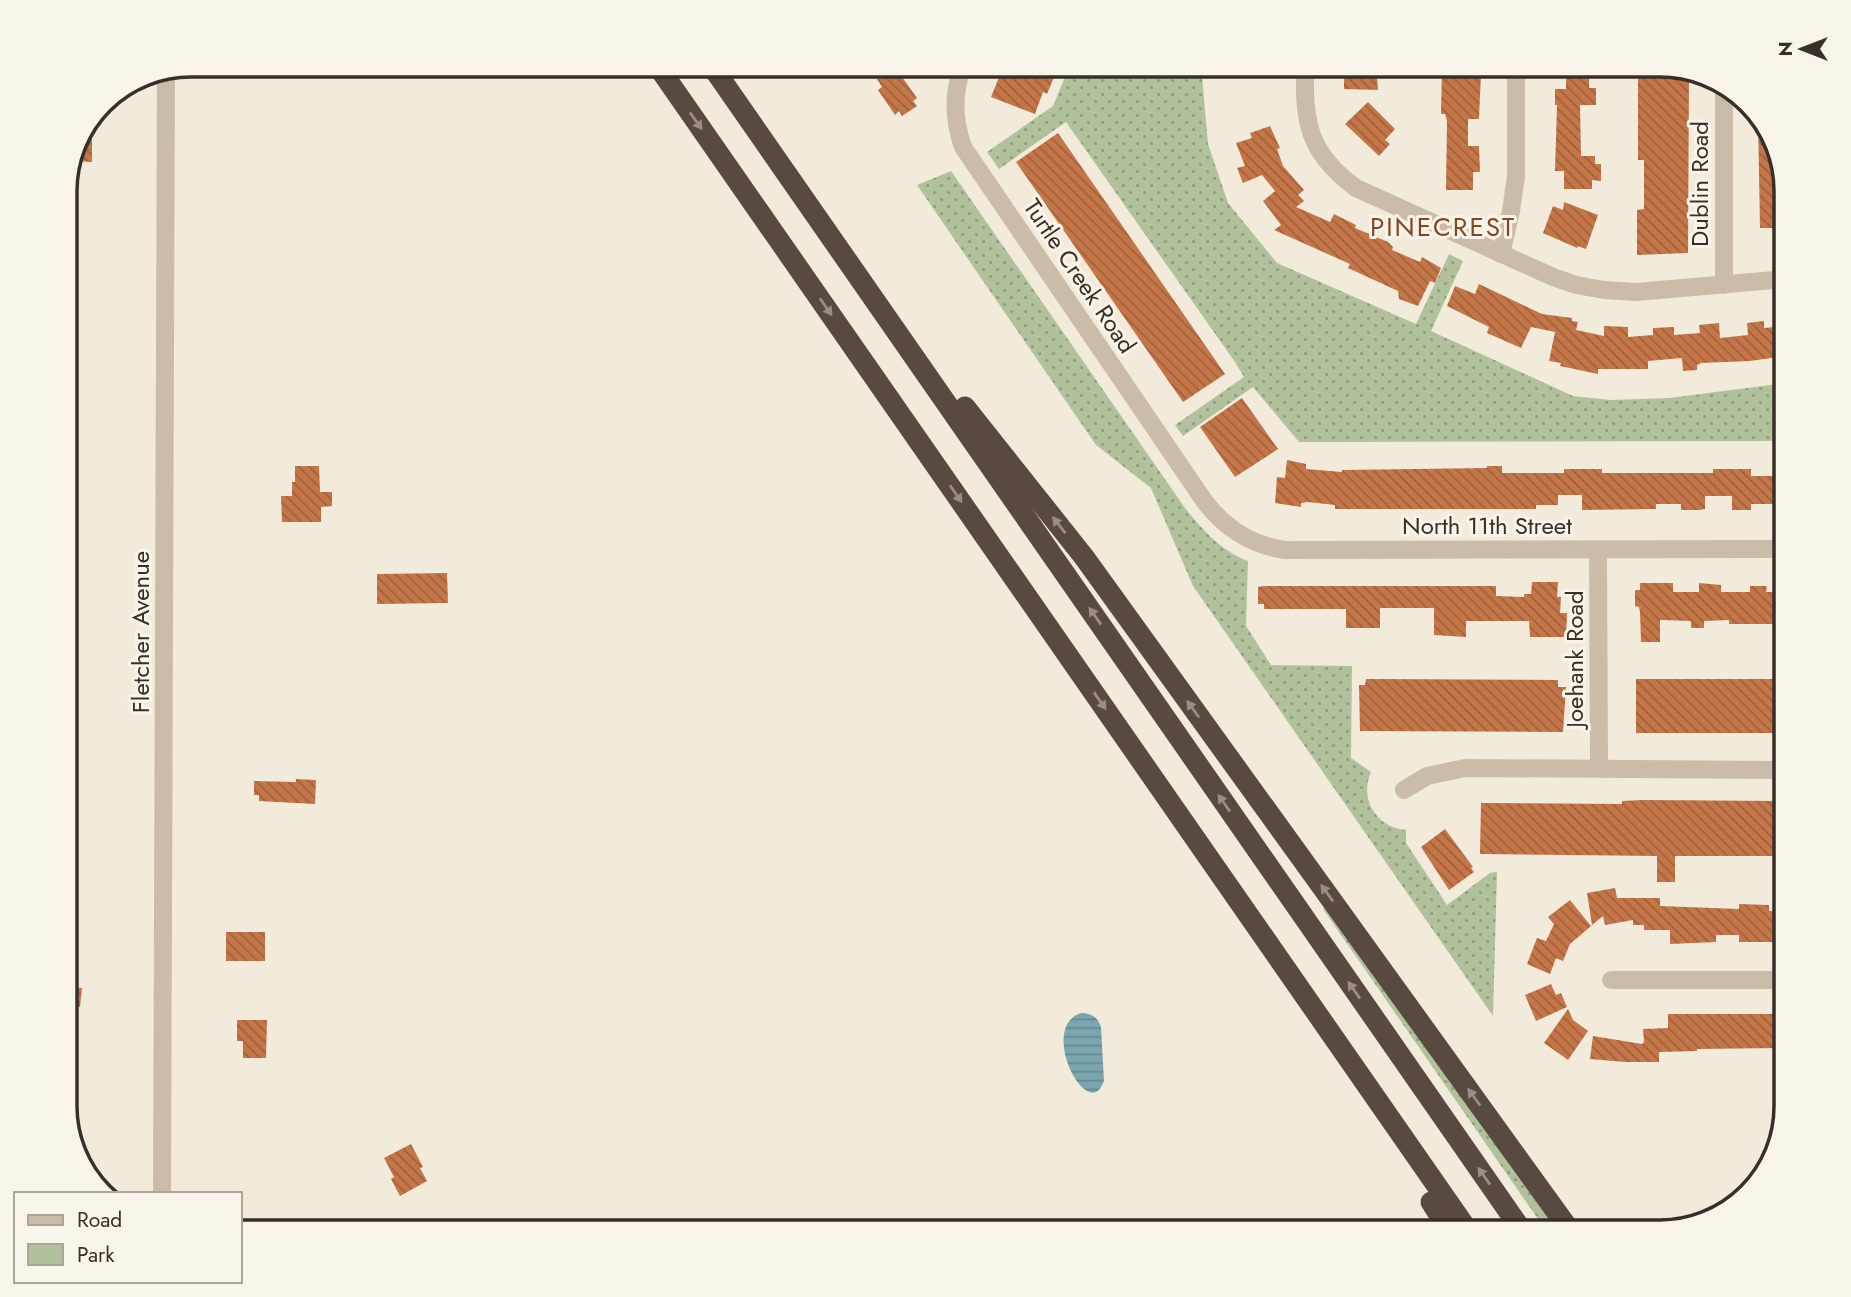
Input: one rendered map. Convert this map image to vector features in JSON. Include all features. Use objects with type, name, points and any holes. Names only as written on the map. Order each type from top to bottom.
[{"type":"highway","points":[[665,77],[1461,1220]]},
{"type":"highway","points":[[719,77],[1515,1220]]},
{"type":"highway","points":[[832,239],[1084,556],[1562,1220]]},
{"type":"highway","points":[[1319,1018],[1443,1220]]},
{"type":"street","name":"Turtle Creek Road","points":[[960,77],[954,103],[957,132],[963,147],[1205,502]]},
{"type":"street","points":[[1305,77],[1307,119],[1320,152],[1339,176],[1356,188],[1553,277],[1604,290],[1636,292],[1774,280]]},
{"type":"street","points":[[1502,254],[1516,176],[1516,77]]},
{"type":"street","name":"Fletcher Avenue","points":[[162,1192],[166,80]]},
{"type":"street","name":"Dublin Road","points":[[1724,97],[1724,285]]},
{"type":"street","name":"North 11th Street","points":[[1205,502],[1223,523],[1239,535],[1273,548],[1774,550]]},
{"type":"street","name":"Joehank Road","points":[[1598,550],[1599,768]]},
{"type":"street","points":[[1404,790],[1427,776],[1465,768],[1774,770]]},
{"type":"street","points":[[1611,980],[1774,980]]},
{"type":"green space","points":[[1065,77],[1202,77],[1208,144],[1228,203],[1277,263],[1416,324],[1449,254],[1463,261],[1431,331],[1573,396],[1611,400],[1669,398],[1774,385],[1774,441],[1299,442],[1253,387],[1183,436],[1175,425],[1244,377],[1066,122],[999,169],[987,152],[1053,106]]},
{"type":"green space","points":[[951,171],[1185,508],[1221,546],[1248,561],[1246,626],[1271,665],[1352,666],[1351,758],[1371,772],[1367,792],[1373,810],[1386,823],[1406,830],[1406,843],[1447,905],[1490,873],[1497,872],[1493,1016],[1193,586],[1151,488],[1096,445],[917,185]]},
{"type":"green space","points":[[1328,906],[1550,1220],[1539,1220],[1323,909]]},
{"type":"water","points":[[1081,1013],[1094,1016],[1101,1027],[1104,1081],[1097,1092],[1087,1091],[1078,1083],[1065,1053],[1064,1036],[1069,1022]]},
{"type":"building","points":[[902,77],[917,98],[913,101],[917,106],[902,116],[899,111],[895,115],[878,90],[882,87],[877,79]]},
{"type":"building","points":[[999,77],[1054,77],[1047,94],[1043,92],[1035,114],[991,97]]},
{"type":"building","points":[[1344,77],[1377,77],[1378,90],[1344,89]]},
{"type":"building","points":[[1442,77],[1481,77],[1479,119],[1468,119],[1468,146],[1479,146],[1480,172],[1473,172],[1473,190],[1446,190],[1447,121],[1445,114],[1441,114]]},
{"type":"building","points":[[1566,77],[1589,77],[1589,88],[1596,88],[1596,105],[1580,105],[1581,156],[1595,156],[1595,164],[1601,164],[1601,181],[1592,180],[1592,189],[1564,189],[1564,171],[1555,171],[1555,89],[1566,89]]},
{"type":"building","points":[[1638,77],[1689,81],[1688,253],[1637,255],[1637,210],[1644,209],[1644,160],[1638,160]]},
{"type":"building","points":[[1368,102],[1395,129],[1385,140],[1390,144],[1379,156],[1345,124]]},
{"type":"building","points":[[1270,126],[1280,148],[1277,149],[1283,166],[1304,190],[1298,195],[1304,201],[1296,207],[1330,222],[1334,214],[1356,225],[1355,228],[1388,242],[1393,247],[1392,250],[1420,262],[1422,257],[1441,268],[1435,283],[1430,281],[1418,306],[1399,299],[1398,291],[1348,268],[1350,264],[1274,230],[1281,225],[1263,201],[1275,191],[1262,175],[1243,183],[1237,168],[1245,166],[1236,143],[1252,138],[1250,133]]},
{"type":"building","points":[[1058,133],[1225,374],[1183,402],[1016,162]]},
{"type":"building","points":[[1758,134],[1770,162],[1774,191],[1774,228],[1760,228]]},
{"type":"building","points":[[92,136],[92,162],[82,161]]},
{"type":"building","points":[[1564,202],[1598,215],[1586,249],[1577,248],[1543,233],[1553,206],[1563,210]]},
{"type":"building","points":[[1479,284],[1542,314],[1572,318],[1572,321],[1578,322],[1576,330],[1604,336],[1604,326],[1628,327],[1628,337],[1653,335],[1653,328],[1674,327],[1674,335],[1700,333],[1699,325],[1719,323],[1720,338],[1748,335],[1747,323],[1764,321],[1764,328],[1774,327],[1774,358],[1701,363],[1697,365],[1697,370],[1683,371],[1682,358],[1648,361],[1648,369],[1598,369],[1598,374],[1560,366],[1561,363],[1549,361],[1555,332],[1531,327],[1521,348],[1487,333],[1489,327],[1447,306],[1455,286],[1475,294]]},
{"type":"building","points":[[1242,398],[1278,449],[1235,477],[1200,427]]},
{"type":"building","points":[[1287,460],[1306,464],[1306,469],[1342,472],[1487,466],[1502,466],[1502,473],[1564,473],[1564,469],[1602,469],[1602,473],[1713,473],[1713,469],[1751,469],[1751,476],[1774,476],[1774,504],[1751,504],[1751,510],[1732,510],[1732,496],[1705,496],[1705,509],[1699,510],[1681,510],[1681,504],[1656,504],[1656,509],[1582,510],[1582,495],[1558,495],[1558,505],[1536,505],[1536,509],[1335,509],[1335,505],[1308,502],[1301,503],[1301,507],[1275,503],[1277,477],[1285,478]]},
{"type":"building","points":[[295,466],[319,466],[320,492],[332,492],[332,506],[321,507],[321,522],[282,522],[281,496],[292,496]]},
{"type":"building","points":[[447,573],[448,603],[377,604],[377,574]]},
{"type":"building","points":[[1532,582],[1558,582],[1560,613],[1567,613],[1566,637],[1530,637],[1529,621],[1466,621],[1466,637],[1434,635],[1434,608],[1380,608],[1380,628],[1346,628],[1346,609],[1264,609],[1264,604],[1258,604],[1258,587],[1264,586],[1496,586],[1496,596],[1524,597],[1524,594],[1531,594]]},
{"type":"building","points":[[1640,583],[1673,583],[1673,592],[1699,592],[1699,583],[1721,585],[1721,592],[1750,592],[1750,586],[1767,586],[1766,592],[1774,592],[1774,624],[1704,621],[1704,628],[1691,628],[1691,621],[1660,620],[1660,642],[1641,642],[1640,612],[1639,607],[1635,606],[1635,590],[1640,590]]},
{"type":"building","points":[[1366,679],[1558,680],[1558,687],[1566,687],[1563,732],[1360,731],[1359,685],[1365,685]]},
{"type":"building","points":[[1636,679],[1774,679],[1774,733],[1636,733]]},
{"type":"building","points":[[296,779],[316,780],[315,804],[259,801],[259,795],[254,795],[254,781],[296,782]]},
{"type":"building","points":[[1622,801],[1774,801],[1774,856],[1675,856],[1675,882],[1657,882],[1657,856],[1480,854],[1481,803],[1622,804]]},
{"type":"building","points":[[1445,829],[1474,872],[1449,890],[1421,847]]},
{"type":"building","points":[[1615,888],[1617,898],[1660,898],[1660,906],[1739,909],[1739,904],[1769,905],[1769,911],[1774,911],[1774,942],[1739,942],[1739,935],[1716,935],[1716,942],[1670,944],[1670,930],[1644,930],[1644,925],[1633,925],[1633,920],[1605,925],[1603,916],[1592,925],[1587,893]]},
{"type":"building","points":[[1570,900],[1591,926],[1570,944],[1563,961],[1556,958],[1550,974],[1527,964],[1537,938],[1546,941],[1554,924],[1548,917]]},
{"type":"building","points":[[226,932],[265,932],[265,961],[226,961]]},
{"type":"building","points":[[1551,984],[1556,995],[1561,993],[1567,1007],[1536,1021],[1525,995]]},
{"type":"building","points":[[77,987],[82,988],[80,1007],[77,1007]]},
{"type":"building","points":[[1568,1009],[1573,1020],[1588,1031],[1568,1060],[1544,1043]]},
{"type":"building","points":[[1668,1014],[1774,1014],[1774,1048],[1659,1052],[1659,1062],[1590,1059],[1593,1036],[1642,1044],[1643,1029],[1668,1028]]},
{"type":"building","points":[[237,1020],[267,1020],[266,1058],[243,1058],[243,1041],[237,1041]]},
{"type":"building","points":[[411,1144],[427,1181],[400,1196],[384,1158]]},
{"type":"district","name":"PINECREST","points":[[1443,227]]}]
